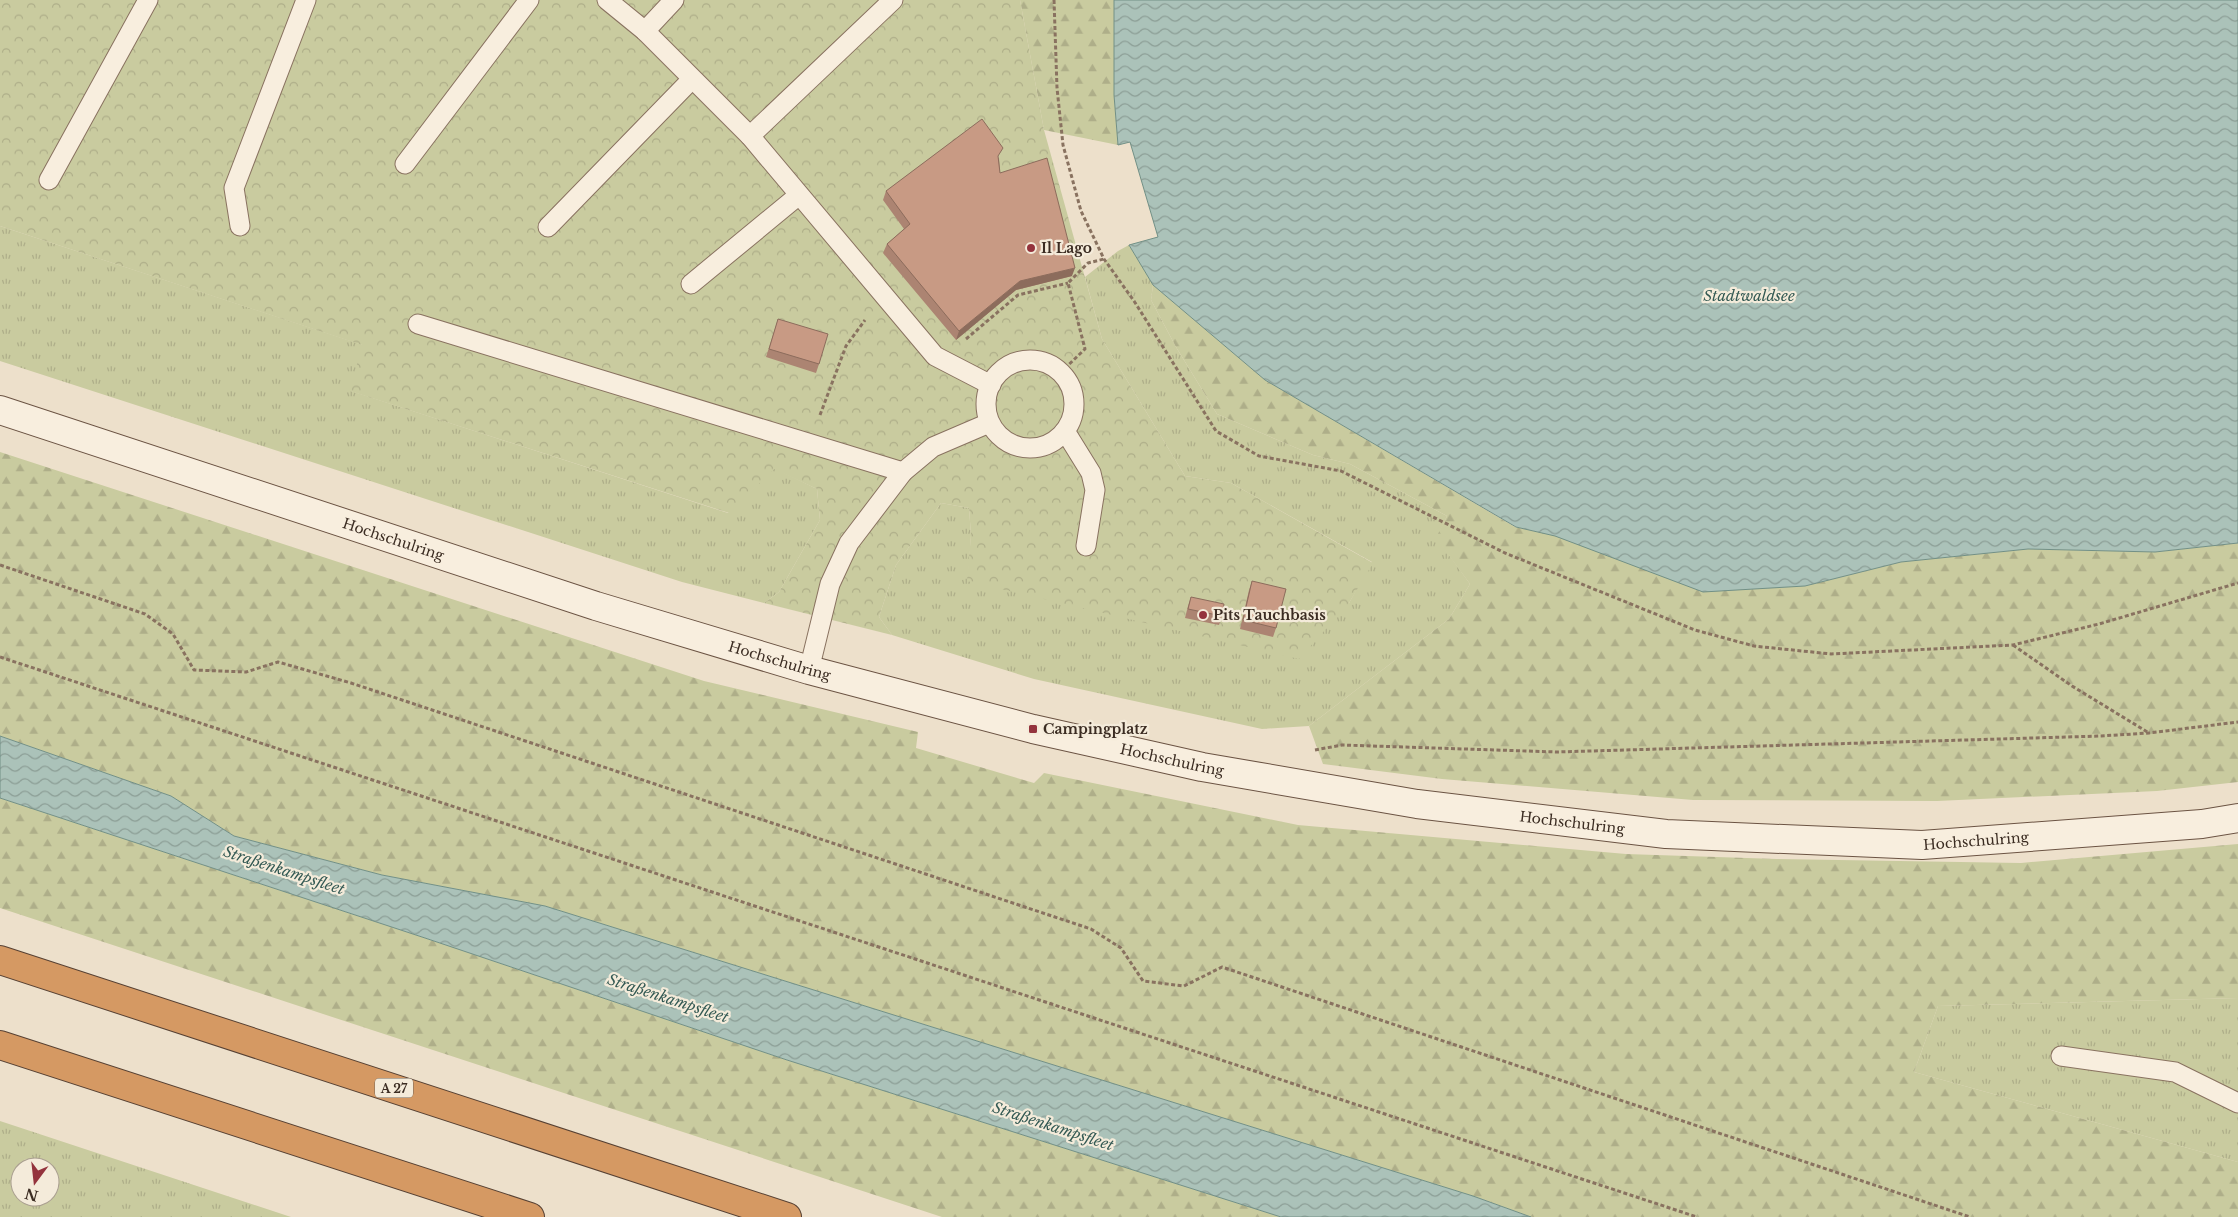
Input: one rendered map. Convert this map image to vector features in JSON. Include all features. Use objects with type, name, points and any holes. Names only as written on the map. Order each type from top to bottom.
[{"type":"highway","name":"A 27","points":[[0,960],[787,1217]]},
{"type":"highway","points":[[0,1045],[530,1217]]},
{"type":"street","name":"Hochschulring","points":[[0,410],[596,606],[809,670],[1033,730],[1202,767],[1417,804],[1666,834],[1922,844],[2202,824],[2238,818]]},
{"type":"lane","points":[[49,180],[148,0]]},
{"type":"lane","points":[[240,226],[234,188],[306,0]]},
{"type":"lane","points":[[405,164],[529,0]]},
{"type":"lane","points":[[607,0],[645,31],[750,136],[935,356],[991,385]]},
{"type":"lane","points":[[645,31],[674,0]]},
{"type":"lane","points":[[750,136],[893,0]]},
{"type":"lane","points":[[548,227],[692,79]]},
{"type":"lane","points":[[691,284],[799,195]]},
{"type":"lane","points":[[418,324],[904,472]]},
{"type":"lane","points":[[1031,360],[1047,364],[1060,372],[1070,385],[1074,401],[1073,417],[1065,431],[1052,443],[1035,448],[1018,447],[1003,439],[989,423],[985,403],[991,385],[1000,372],[1015,363],[1031,360]]},
{"type":"lane","points":[[809,670],[830,584],[850,543],[904,472],[932,447],[989,423]]},
{"type":"lane","points":[[1065,431],[1091,472],[1095,490],[1086,546]]},
{"type":"lane","points":[[2061,1056],[2175,1072],[2238,1103]]},
{"type":"path","points":[[1054,0],[1057,88],[1063,146],[1081,211],[1104,259],[1134,301],[1216,431],[1259,456],[1341,471],[1513,556],[1695,630],[1754,646],[1831,654],[2013,645],[2099,624],[2238,583]]},
{"type":"path","points":[[949,364],[968,335],[1018,295],[1068,284],[1088,263],[1104,259]]},
{"type":"path","points":[[1060,372],[1085,349],[1068,284]]},
{"type":"path","points":[[810,444],[846,346],[883,296]]},
{"type":"path","points":[[0,565],[145,614],[173,634],[194,670],[246,672],[278,662],[351,683],[1092,929],[1121,948],[1143,981],[1184,986],[1222,967],[1970,1217]]},
{"type":"path","points":[[2013,645],[2072,686],[2149,733]]},
{"type":"path","points":[[0,657],[1697,1217]]},
{"type":"path","points":[[1314,750],[1342,745],[1558,752],[2149,733],[2238,722]]},
{"type":"green space","points":[[0,0],[1020,0],[1044,130],[1102,339],[1185,476],[1231,483],[1373,563],[1349,603],[1299,659],[967,581],[971,535],[969,508],[941,503],[896,565],[879,617],[892,635],[764,603],[779,592],[820,520],[817,489],[774,469],[729,513],[350,391],[362,345],[0,226]]},
{"type":"green space","points":[[1020,0],[1114,0],[1114,95],[1118,145],[1044,130]]},
{"type":"green space","points":[[0,226],[363,345],[351,391],[728,513],[774,468],[817,489],[820,520],[779,592],[764,603],[682,582],[0,361]]},
{"type":"green space","points":[[1129,245],[1153,285],[1151,300],[1176,347],[1217,414],[1313,455],[1350,464],[1447,516],[1437,538],[1470,584],[1449,619],[1309,726],[1262,729],[1034,679],[892,635],[879,617],[896,565],[941,503],[969,508],[971,535],[968,581],[1349,603],[1372,562],[1231,483],[1185,476],[1102,339],[1085,277],[1118,251]]},
{"type":"green space","points":[[1153,285],[1265,380],[1515,527],[1805,586],[1901,562],[2028,549],[2155,552],[2238,543],[2238,782],[2157,791],[1937,801],[1693,800],[1442,779],[1323,764],[1309,726],[1449,619],[1470,584],[1436,538],[1447,516],[1350,464],[1313,455],[1217,414],[1176,347],[1151,300]]},
{"type":"green space","points":[[0,452],[704,681],[918,732],[916,748],[1034,783],[1044,773],[1298,825],[1626,854],[1777,859],[2021,863],[2238,844],[2238,998],[1938,1006],[1914,1072],[2238,1162],[2238,1217],[1531,1217],[1473,1196],[545,906],[382,875],[234,836],[171,796],[0,736]]},
{"type":"green space","points":[[0,798],[787,1060],[1281,1217],[942,1217],[0,908]]},
{"type":"green space","points":[[2238,998],[2238,1162],[1914,1072],[1938,1006]]},
{"type":"green space","points":[[0,1121],[291,1217],[0,1217]]},
{"type":"water","name":"Stadtwaldsee","points":[[1114,0],[2238,0],[2238,543],[2155,552],[2028,549],[1901,562],[1805,586],[1703,592],[1555,536],[1516,527],[1265,380],[1153,285],[1129,245],[1158,237],[1130,142],[1118,145],[1114,95]]},
{"type":"water","name":"Straßenkampsfleet","points":[[0,736],[171,796],[234,836],[382,875],[545,906],[1473,1196],[1531,1217],[1281,1217],[787,1060],[0,798]]},
{"type":"building","points":[[982,119],[1003,148],[998,156],[1000,173],[1047,158],[1075,268],[1020,281],[959,331],[887,244],[910,224],[886,191]]},
{"type":"building","points":[[778,319],[828,334],[819,364],[769,349]]},
{"type":"building","points":[[1252,581],[1286,589],[1276,628],[1243,620]]},
{"type":"building","points":[[1191,597],[1224,604],[1222,616],[1188,609]]},
{"type":"place","name":"Il Lago","points":[[1031,248]]},
{"type":"place","name":"Pits Tauchbasis","points":[[1203,615]]},
{"type":"place","name":"Campingplatz","points":[[1033,729]]}]
